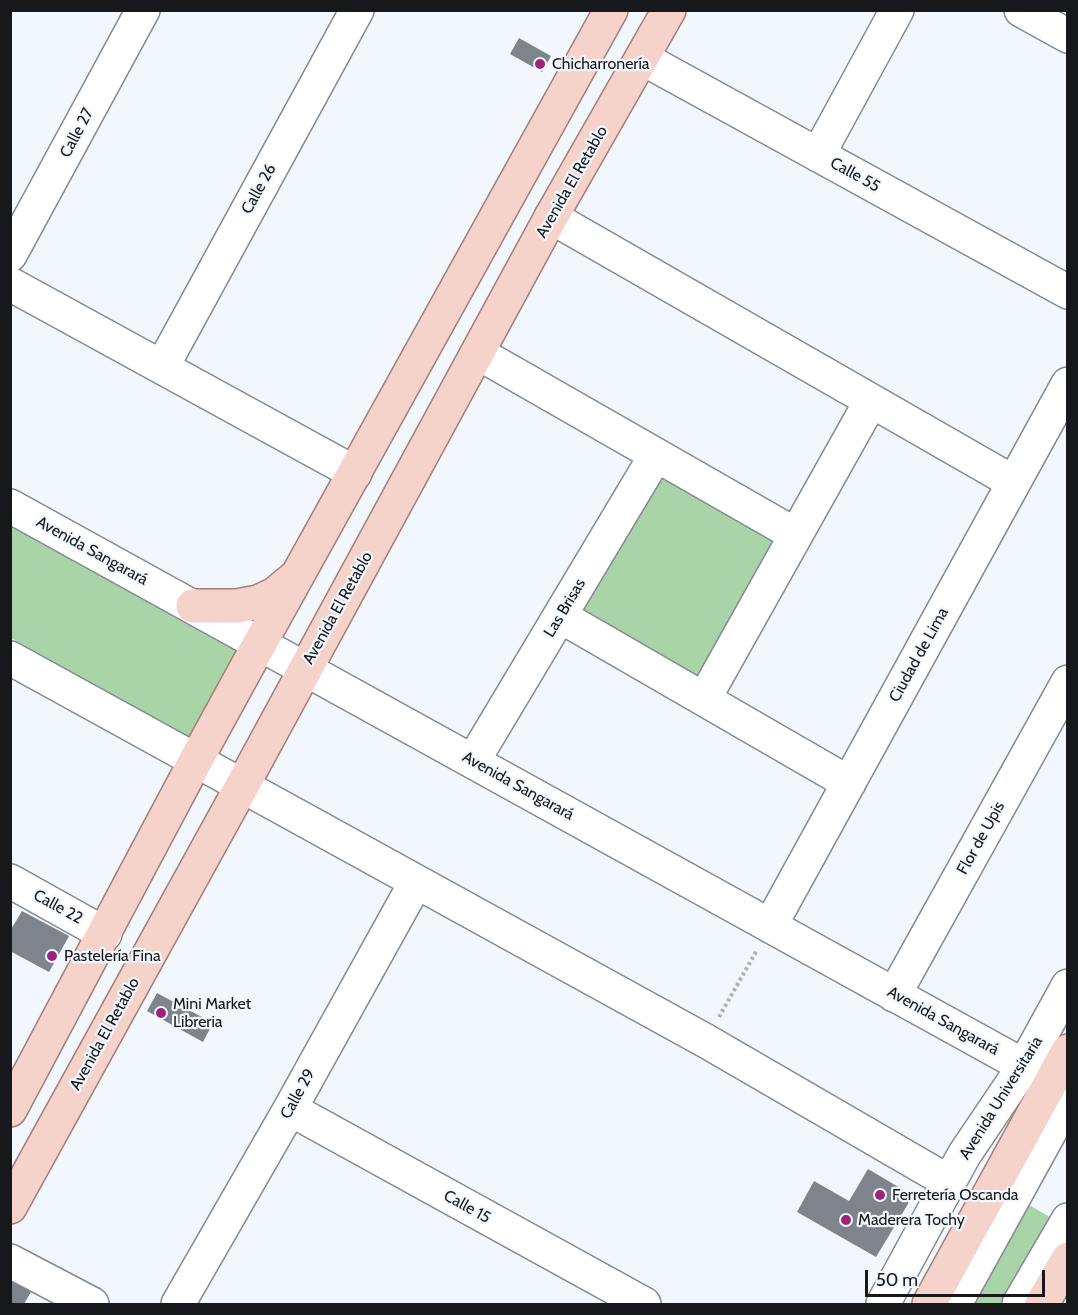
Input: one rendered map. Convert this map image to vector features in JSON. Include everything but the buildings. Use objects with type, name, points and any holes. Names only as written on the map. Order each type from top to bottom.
[{"type":"main road","points":[[12,1103],[260,643],[612,10]]},
{"type":"main road","name":"Avenida El Retablo","points":[[10,1207],[551,217],[669,10]]},
{"type":"main road","points":[[193,606],[237,606],[258,602],[275,594],[299,574]]},
{"type":"main road","name":"Avenida Universitaria","points":[[928,1305],[1068,1051]]},
{"type":"main road","points":[[1042,1305],[1068,1259]]},
{"type":"street","name":"Calle 27","points":[[10,255],[143,10]]},
{"type":"street","name":"Calle 26","points":[[162,367],[357,10]]},
{"type":"street","points":[[818,155],[897,10]]},
{"type":"street","points":[[1021,10],[1068,36]]},
{"type":"street","name":"Calle 55","points":[[642,58],[1068,292]]},
{"type":"street","points":[[551,217],[1013,482]]},
{"type":"street","points":[[10,284],[355,473]]},
{"type":"street","points":[[478,352],[796,535]]},
{"type":"street","name":"Ciudad de Lima","points":[[770,926],[1068,384]]},
{"type":"street","points":[[704,699],[871,401]]},
{"type":"street","name":"Las Brisas","points":[[473,761],[656,454]]},
{"type":"street","name":"Avenida Sangarará","points":[[10,506],[1024,1066]]},
{"type":"street","points":[[560,616],[849,783]]},
{"type":"street","points":[[10,658],[706,1041],[949,1182]]},
{"type":"street","name":"Flor de Upis","points":[[894,995],[1068,682]]},
{"type":"street","name":"Calle 22","points":[[10,881],[105,934]]},
{"type":"street","name":"Calle 29","points":[[178,1305],[416,882]]},
{"type":"street","name":"Avenida Universitaria","points":[[883,1305],[964,1155],[1024,1066],[1068,986]]},
{"type":"street","points":[[955,1305],[1068,1099]]},
{"type":"street","name":"Calle 15","points":[[290,1109],[644,1305]]},
{"type":"street","points":[[1019,1305],[1068,1220]]},
{"type":"street","points":[[10,1261],[92,1305]]},
{"type":"path","points":[[706,1041],[770,926]]},
{"type":"green space","points":[[659,470],[783,542],[700,682],[577,610]]},
{"type":"green space","points":[[10,524],[242,649],[194,741],[11,638]]},
{"type":"green space","points":[[1024,1202],[1055,1220],[1008,1304],[966,1304]]},
{"type":"place","name":"Chicharronería","points":[[540,64]]},
{"type":"place","name":"Pastelería Fina","points":[[52,956]]},
{"type":"place","name":"Mini Market Libreria","points":[[161,1013]]},
{"type":"place","name":"Ferretería Oscanda","points":[[880,1195]]},
{"type":"place","name":"Maderera Tochy","points":[[846,1220]]}]
